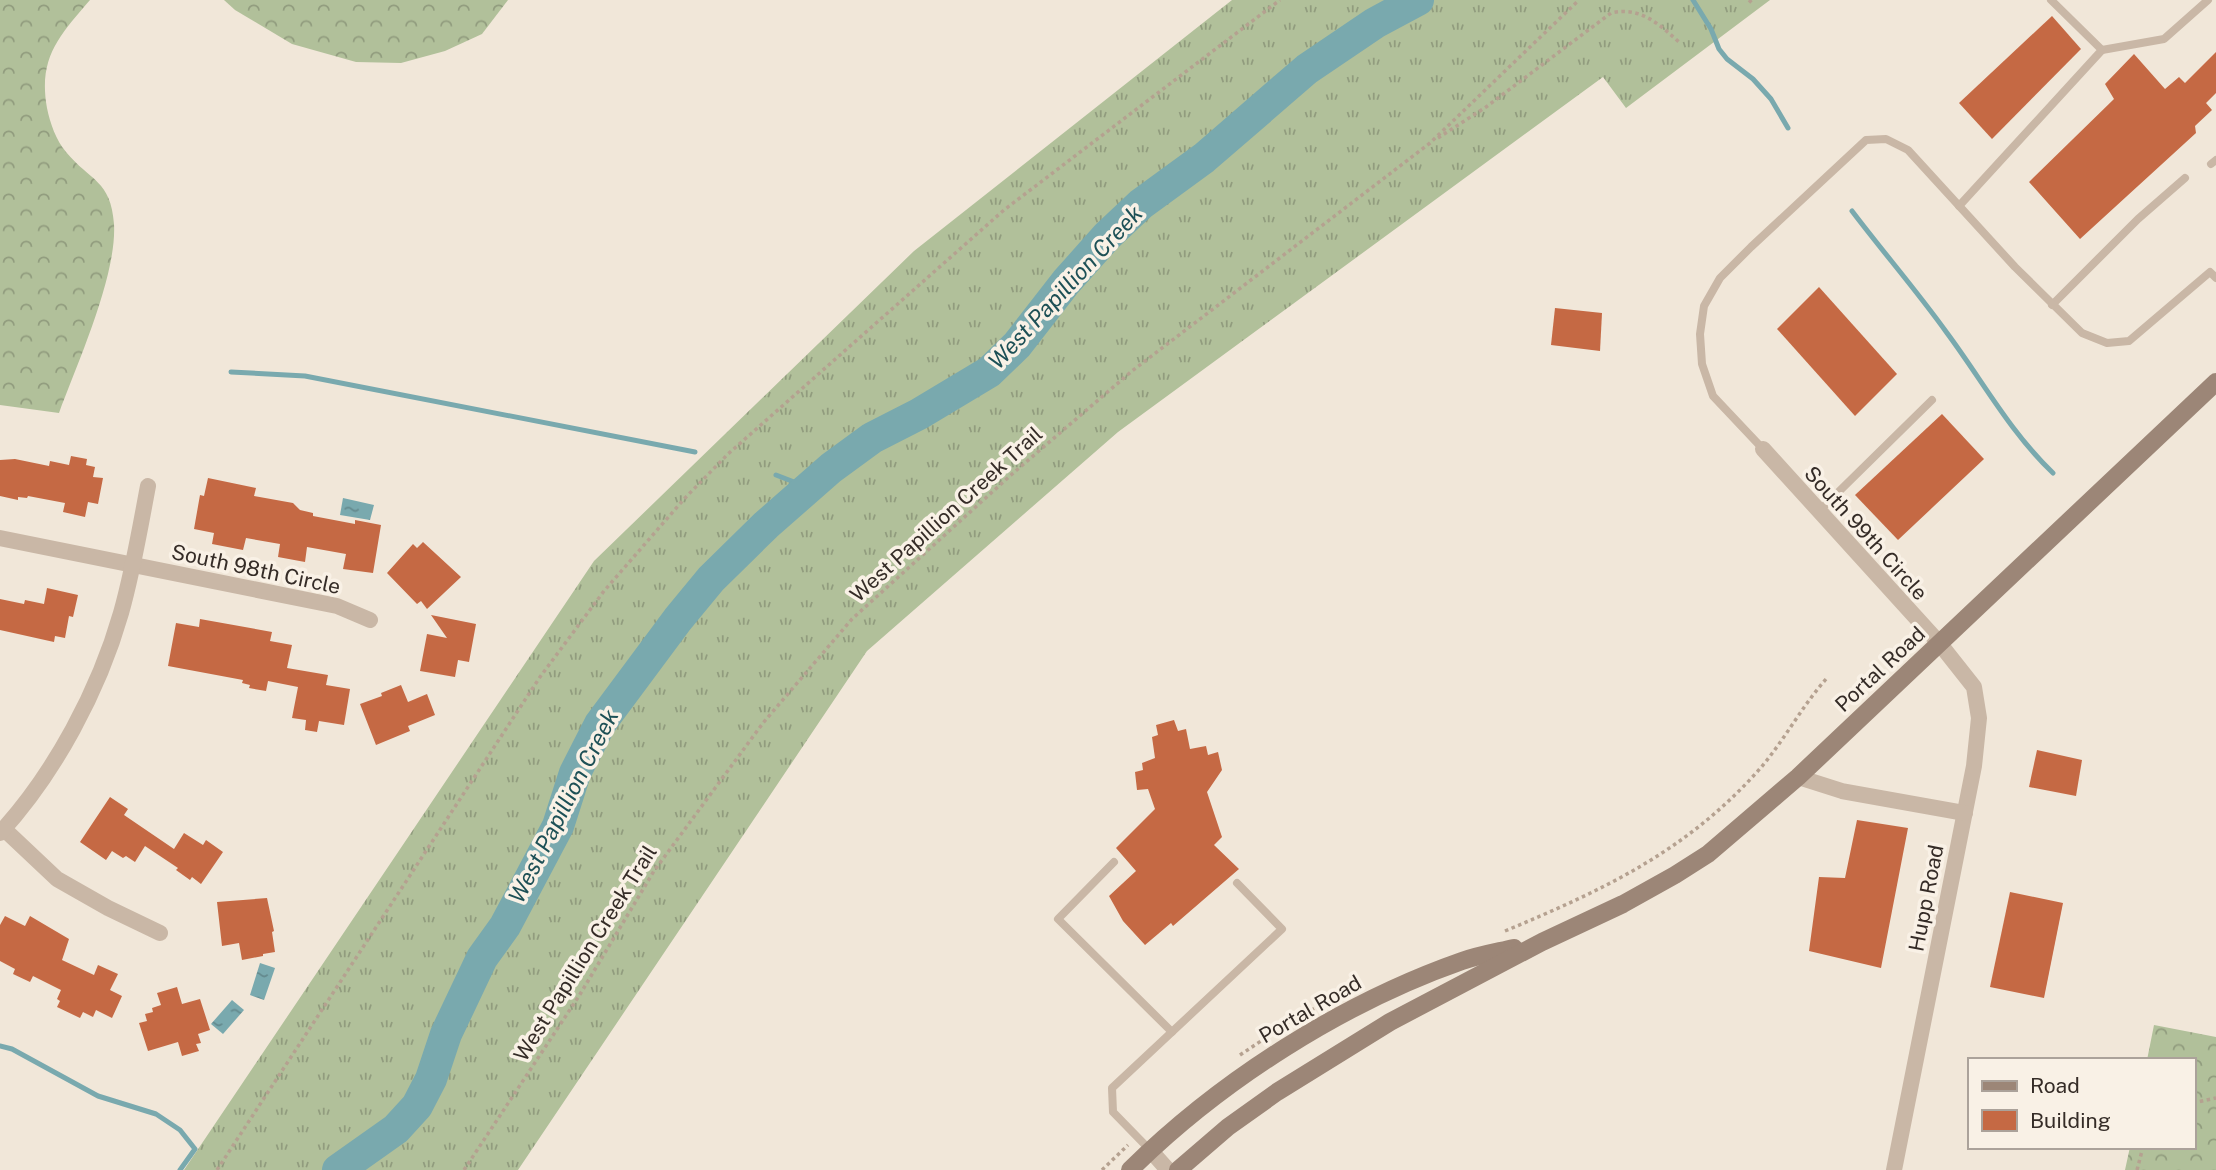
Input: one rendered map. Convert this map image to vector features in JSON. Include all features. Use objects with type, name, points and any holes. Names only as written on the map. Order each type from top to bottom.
[{"type":"main road","name":"Portal Road","points":[[1178,1170],[1228,1127],[1333,1056],[1390,1022],[1542,942],[1623,904],[1675,875],[1722,842],[1798,777],[2216,382]]},
{"type":"main road","name":"Portal Road","points":[[1129,1170],[1233,1084],[1285,1047],[1345,1013],[1405,983],[1465,960],[1542,942]]},
{"type":"street","name":"South 99th Circle","points":[[1763,449],[1940,644]]},
{"type":"street","points":[[148,486],[121,613],[98,678],[56,759],[2,831],[57,878],[108,908],[160,933]]},
{"type":"street","name":"South 98th Circle","points":[[0,538],[337,606],[370,620]]},
{"type":"street","name":"Hupp Road","points":[[1894,1170],[1974,766],[1979,718],[1974,687],[1940,644]]},
{"type":"street","points":[[1798,777],[1842,791],[1965,813]]},
{"type":"street","points":[[1151,1151],[1168,1170]]},
{"type":"lane","points":[[2051,0],[2102,50]]},
{"type":"lane","points":[[1959,206],[2102,50],[2164,39],[2208,0]]},
{"type":"lane","points":[[1763,449],[1713,396],[1702,364],[1700,334],[1704,306],[1720,278],[1866,140],[1886,139],[1908,150],[2052,305],[2082,333],[2107,343],[2129,341],[2214,272]]},
{"type":"lane","points":[[2052,305],[2138,219],[2185,178]]},
{"type":"lane","points":[[1818,512],[1932,400]]},
{"type":"lane","points":[[1114,862],[1058,919],[1172,1031]]},
{"type":"lane","points":[[1151,1151],[1113,1112],[1112,1088],[1282,929],[1237,883]]},
{"type":"path","points":[[217,1170],[540,677],[604,591],[685,498],[728,454],[1004,210],[1280,0]]},
{"type":"path","name":"West Papillion Creek Trail","points":[[464,1170],[579,996],[654,871],[763,723],[852,619],[971,510],[1132,371],[1430,143],[1579,0]]},
{"type":"path","points":[[1430,143],[1496,100],[1611,13],[1624,9],[1648,16],[1680,43]]},
{"type":"path","points":[[1494,935],[1588,895],[1657,859],[1683,840],[1710,819],[1759,770],[1827,678]]},
{"type":"path","points":[[1233,1060],[1288,1023],[1350,989]]},
{"type":"path","points":[[2195,1103],[2216,1098]]},
{"type":"path","points":[[1102,1170],[1136,1137]]},
{"type":"path","points":[[2137,1170],[2142,1149]]},
{"type":"green space","points":[[0,0],[90,0],[60,37],[48,61],[45,90],[50,120],[59,142],[75,162],[98,182],[109,198],[114,224],[113,245],[103,294],[59,413],[0,405]]},
{"type":"green space","points":[[224,0],[508,0],[482,34],[445,51],[401,63],[356,62],[292,44],[235,10]]},
{"type":"green space","points":[[1232,0],[1770,0],[1626,108],[1603,77],[1118,432],[867,651],[518,1170],[184,1170],[594,561],[914,251]]},
{"type":"green space","points":[[2154,1025],[2216,1037],[2216,1170],[2125,1170],[2130,1149],[2195,1149],[2195,1058],[2147,1058]]},
{"type":"water","points":[[343,498],[374,505],[370,520],[340,515]]},
{"type":"water","points":[[260,963],[275,968],[264,1000],[250,995]]},
{"type":"water","points":[[232,1000],[244,1010],[223,1034],[211,1024]]},
{"type":"building","points":[[2052,16],[2081,49],[1992,139],[1959,103]]},
{"type":"building","points":[[2216,52],[2216,93],[2206,103],[2212,110],[2195,126],[2196,133],[2080,239],[2029,182],[2114,99],[2105,84],[2134,54],[2165,89],[2179,77],[2185,83]]},
{"type":"building","points":[[1819,287],[1897,374],[1855,416],[1777,329]]},
{"type":"building","points":[[1555,308],[1602,313],[1600,351],[1551,345]]},
{"type":"building","points":[[1942,414],[1984,459],[1898,540],[1855,495]]},
{"type":"building","points":[[71,456],[87,459],[86,465],[95,467],[93,477],[103,478],[98,504],[88,502],[85,517],[63,512],[65,503],[28,496],[18,497],[18,500],[0,496],[0,460],[15,459],[49,466],[50,461],[69,465]]},
{"type":"building","points":[[208,478],[256,488],[254,496],[293,503],[300,510],[313,513],[313,516],[355,524],[355,520],[381,525],[373,573],[343,569],[346,554],[307,547],[305,562],[278,557],[280,544],[246,538],[243,550],[212,544],[214,533],[194,529],[200,495],[204,496]]},
{"type":"building","points":[[423,542],[461,577],[427,609],[421,601],[417,604],[387,573],[413,544],[417,548]]},
{"type":"building","points":[[47,588],[78,595],[73,617],[69,616],[65,638],[55,636],[54,642],[0,630],[0,599],[24,604],[25,600],[44,604]]},
{"type":"building","points":[[431,615],[476,624],[469,662],[458,660],[455,677],[420,671],[427,634],[447,638]]},
{"type":"building","points":[[200,619],[272,632],[270,641],[292,645],[287,668],[328,675],[326,685],[350,689],[344,725],[319,721],[317,732],[305,730],[306,720],[292,718],[298,687],[268,681],[266,691],[249,688],[250,685],[242,683],[243,680],[168,666],[176,623],[199,627]]},
{"type":"building","points":[[401,685],[408,702],[427,694],[435,715],[408,726],[410,731],[376,745],[360,704]]},
{"type":"building","points":[[1174,720],[1178,731],[1186,729],[1190,749],[1206,746],[1208,755],[1218,752],[1222,770],[1207,792],[1222,837],[1214,845],[1239,869],[1173,926],[1171,923],[1145,945],[1123,921],[1109,896],[1136,871],[1116,848],[1155,809],[1148,789],[1137,790],[1135,772],[1143,770],[1142,763],[1155,758],[1152,737],[1158,735],[1156,725]]},
{"type":"building","points":[[2037,750],[2082,760],[2076,796],[2029,787]]},
{"type":"building","points":[[110,797],[128,809],[124,815],[174,849],[184,833],[203,845],[206,840],[223,852],[201,884],[192,877],[190,880],[176,870],[178,868],[145,846],[135,862],[112,851],[106,860],[80,842]]},
{"type":"building","points":[[1857,820],[1908,828],[1881,968],[1809,951],[1819,877],[1845,878]]},
{"type":"building","points":[[2010,892],[2063,903],[2044,998],[1990,987]]},
{"type":"building","points":[[267,898],[275,952],[242,960],[239,943],[222,946],[217,902]]},
{"type":"building","points":[[5,916],[25,926],[30,916],[69,939],[62,960],[94,975],[98,965],[118,974],[110,990],[122,996],[112,1018],[96,1010],[93,1017],[83,1012],[80,1018],[57,1007],[61,990],[33,976],[30,982],[13,974],[15,969],[0,961],[0,925]]},
{"type":"building","points":[[177,987],[182,1004],[200,999],[210,1030],[198,1034],[201,1043],[196,1044],[199,1051],[182,1056],[178,1042],[148,1051],[139,1023],[147,1021],[145,1014],[153,1012],[152,1008],[161,1005],[157,993]]},
{"type":"waterway","name":"West Papillion Creek","points":[[338,1170],[396,1129],[417,1106],[431,1079],[446,1034],[482,958],[505,926],[558,826],[575,773],[600,724],[711,579],[766,525],[831,468],[872,438],[919,414],[989,372],[1017,345],[1066,282],[1107,236],[1141,204],[1204,158],[1307,69],[1375,23],[1418,0]]},
{"type":"waterway","points":[[1693,0],[1711,29],[1719,49],[1771,99],[1788,128]]},
{"type":"waterway","points":[[1852,211],[1936,317],[2023,440],[2053,473]]},
{"type":"waterway","points":[[231,372],[305,376],[695,452]]},
{"type":"waterway","points":[[776,475],[807,487]]},
{"type":"waterway","points":[[0,1046],[12,1049],[98,1096],[156,1114],[180,1130],[195,1149],[180,1170]]}]
